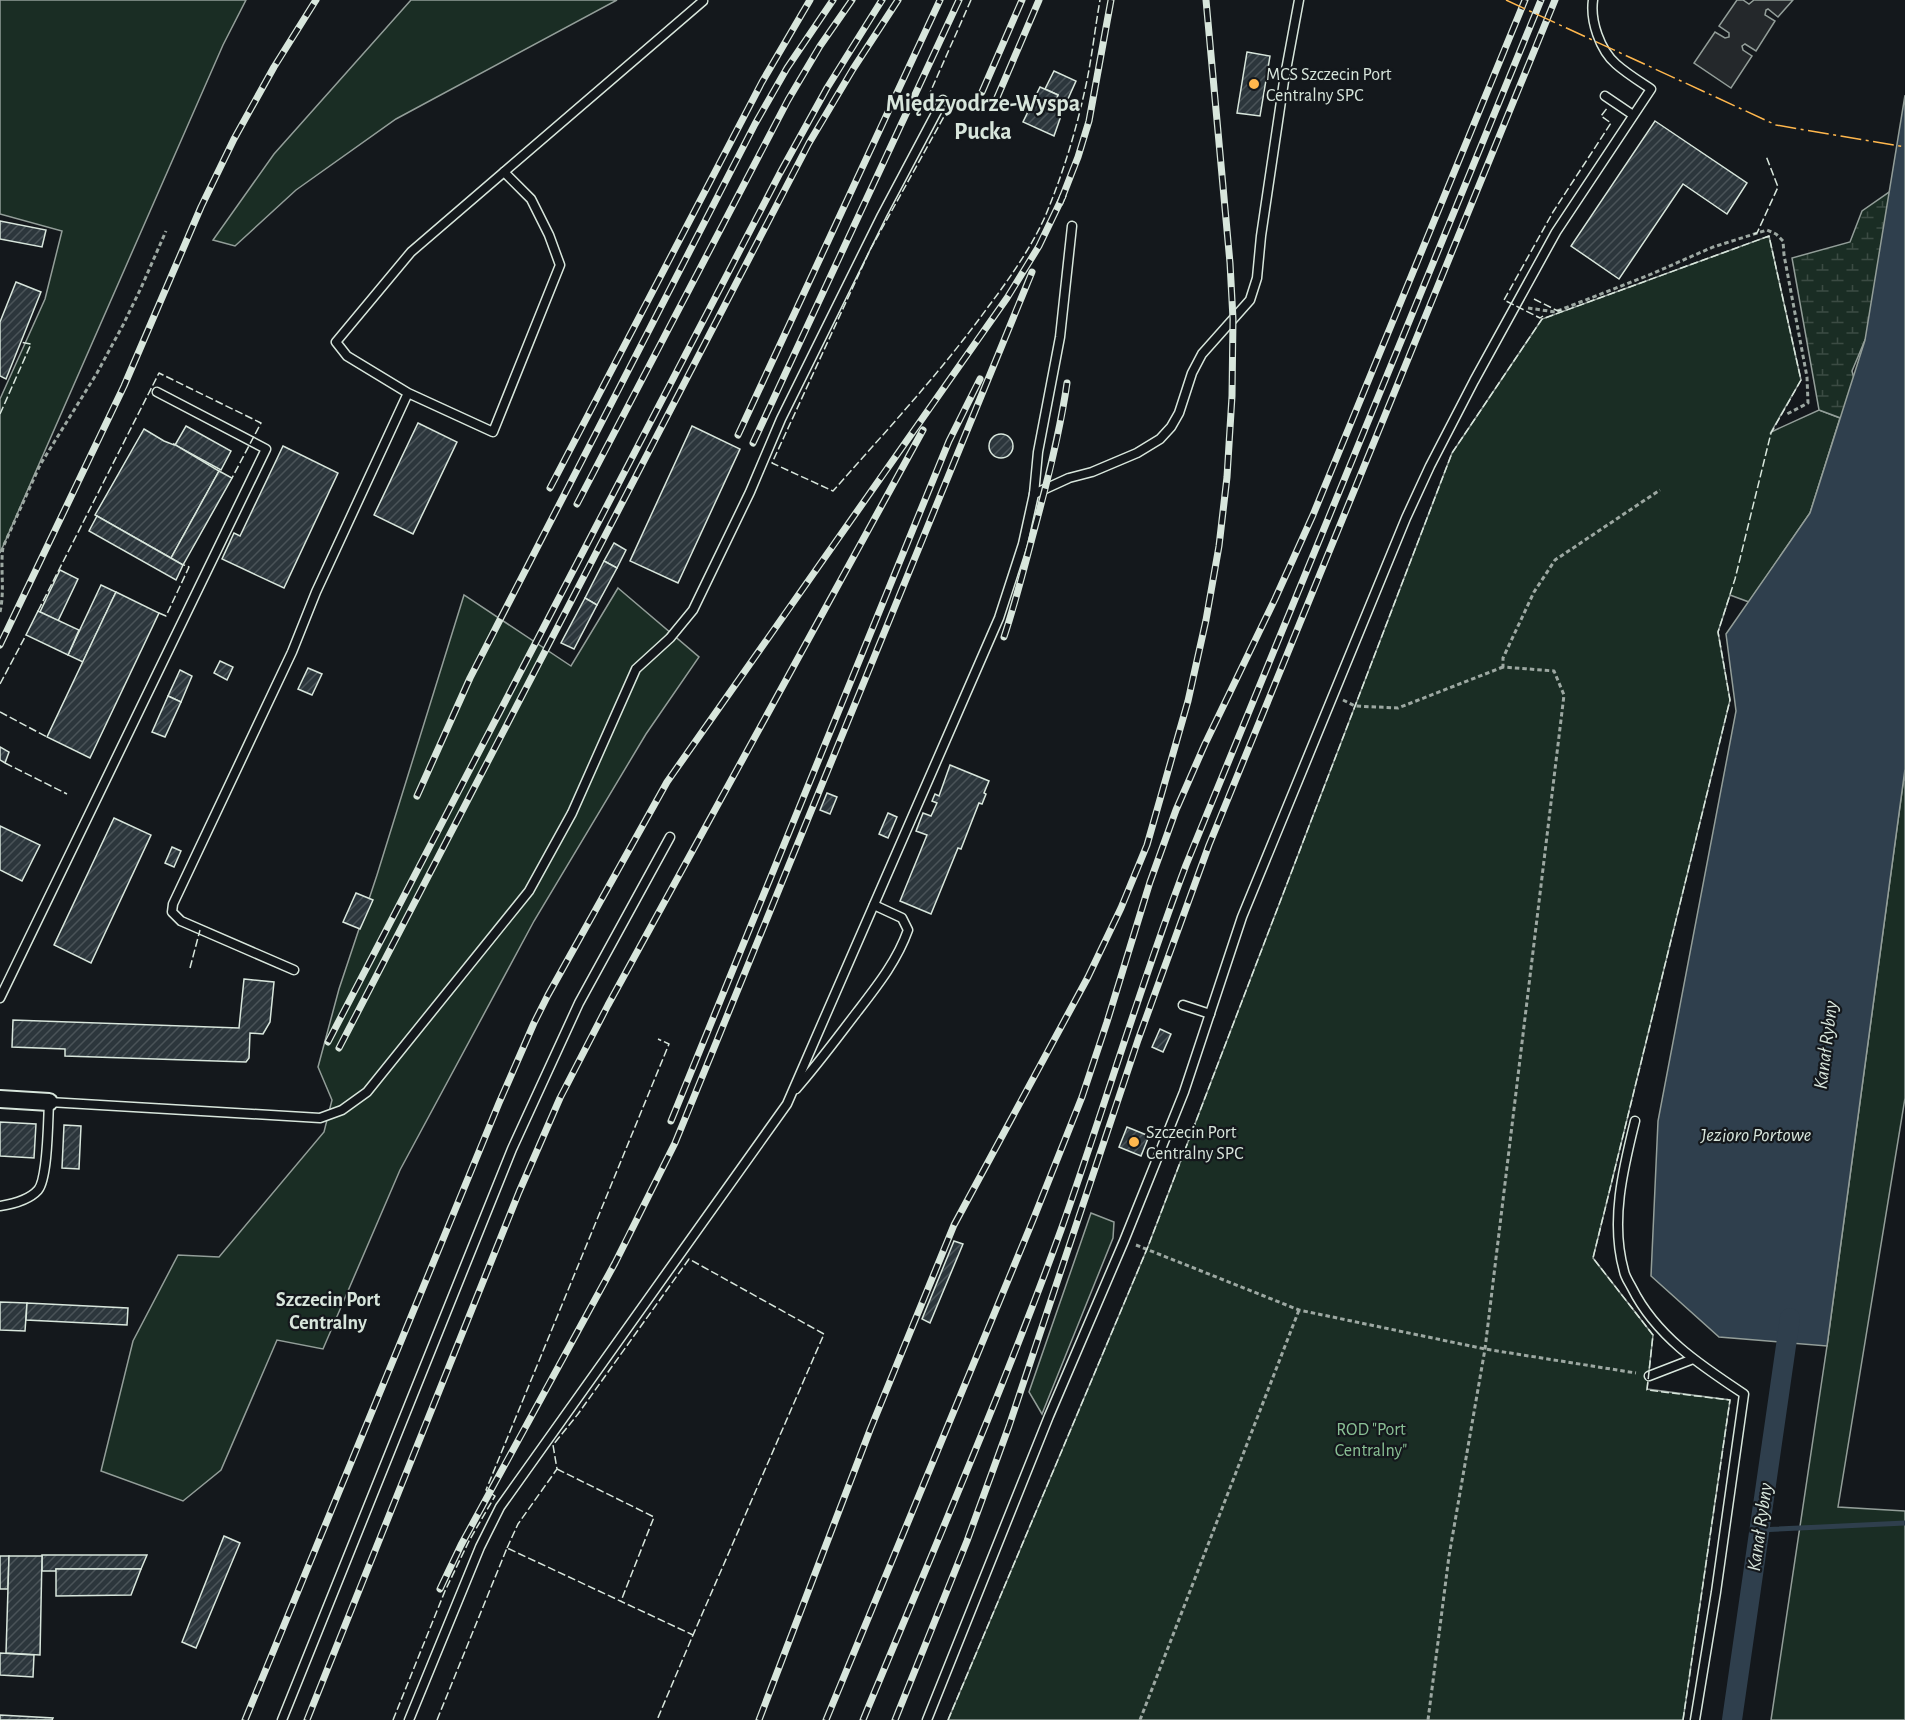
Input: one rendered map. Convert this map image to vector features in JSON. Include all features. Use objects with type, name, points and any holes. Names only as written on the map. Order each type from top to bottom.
[{"type":"street","points":[[0,1099],[49,1102]]},
{"type":"lane","points":[[1034,494],[1063,480],[1092,472],[1137,453],[1160,439],[1171,427],[1179,413],[1192,373],[1202,354],[1250,300],[1257,278],[1260,236],[1299,0]]},
{"type":"lane","points":[[927,1720],[1049,1416],[1124,1241],[1179,1103],[1242,917],[1406,518],[1474,381],[1556,232],[1651,89],[1611,60],[1593,25],[1591,11],[1593,0]]},
{"type":"lane","points":[[504,172],[531,199],[549,235],[560,265],[493,432],[408,393],[347,356],[336,342],[411,252],[504,172],[703,1]]},
{"type":"lane","points":[[1605,96],[1633,115]]},
{"type":"lane","points":[[0,1206],[15,1203],[39,1189],[44,1176],[49,1102],[308,1118],[330,1115],[342,1110],[367,1092],[529,891],[572,813],[636,669],[670,639],[693,610],[750,492],[791,399],[882,215],[943,100]]},
{"type":"lane","points":[[409,1720],[480,1547],[500,1508],[788,1104],[999,618],[1023,544],[1034,494],[1038,452],[1060,337],[1072,226]]},
{"type":"lane","points":[[0,998],[266,449],[157,392]]},
{"type":"lane","points":[[294,970],[181,921],[172,912],[173,904],[292,652],[316,592],[408,393]]},
{"type":"lane","points":[[282,1720],[512,1149],[579,1003],[670,837]]},
{"type":"lane","points":[[792,1094],[818,1065],[888,970],[901,948],[908,930],[903,918],[874,905]]},
{"type":"lane","points":[[1183,1005],[1210,1014]]},
{"type":"lane","points":[[1635,1121],[1624,1166],[1619,1205],[1619,1239],[1624,1272],[1641,1307],[1667,1337],[1693,1359],[1744,1395],[1695,1720]]},
{"type":"lane","points":[[1649,1376],[1693,1359]]},
{"type":"path","points":[[1515,306],[1555,312],[1713,247],[1767,230],[1783,240],[1807,377],[1808,404],[1787,414]]},
{"type":"path","points":[[0,612],[2,602],[1,557],[7,537],[40,465],[97,373],[123,325],[166,231]]},
{"type":"path","points":[[1503,667],[1503,658],[1534,592],[1555,560],[1660,490]]},
{"type":"path","points":[[1355,706],[1398,708],[1503,667],[1554,671],[1564,695],[1485,1349],[1449,1556],[1428,1720]]},
{"type":"path","points":[[1147,1249],[1299,1310],[1485,1349],[1649,1376]]},
{"type":"path","points":[[1140,1720],[1299,1310]]},
{"type":"green space","points":[[0,0],[246,0],[223,45],[0,553],[0,399],[45,299],[62,231],[0,214]]},
{"type":"green space","points":[[411,0],[617,0],[396,119],[296,190],[235,246],[213,240],[274,154]]},
{"type":"green space","points":[[1905,181],[1890,323],[1865,340],[1852,371],[1856,386],[1846,420],[1819,410],[1792,258],[1850,242],[1862,211]]},
{"type":"green space","name":"ROD \"Port Centralny\"","points":[[1769,236],[1801,380],[1771,432],[1819,410],[1840,418],[1810,513],[1749,602],[1730,595],[1718,632],[1730,700],[1593,1258],[1653,1335],[1647,1389],[1730,1400],[1683,1720],[948,1720],[1147,1249],[1452,453],[1542,319]]},
{"type":"green space","points":[[618,588],[699,657],[646,734],[534,921],[400,1170],[323,1349],[277,1340],[221,1470],[183,1501],[101,1471],[133,1341],[178,1255],[219,1257],[324,1132],[332,1100],[318,1067],[339,989],[464,595],[571,666]]},
{"type":"green space","points":[[1905,769],[1905,1098],[1838,1507],[1905,1511],[1905,1720],[1771,1720],[1827,1346]]},
{"type":"green space","points":[[1091,1213],[1114,1222],[1113,1238],[1042,1414],[1029,1392]]},
{"type":"shaded area","points":[[1737,0],[1743,0],[1749,4],[1754,0],[1793,0],[1778,17],[1768,9],[1766,10],[1765,15],[1775,21],[1756,51],[1745,44],[1742,46],[1743,50],[1752,56],[1731,88],[1694,63],[1715,32],[1725,38],[1729,37],[1729,33],[1719,26]]},
{"type":"water","name":"Jezioro Portowe","points":[[1905,95],[1905,769],[1827,1346],[1719,1337],[1651,1276],[1658,1121],[1736,711],[1726,634],[1810,513],[1865,340]]},
{"type":"building","name":"MCS Szczecin Port Centralny SPC","points":[[1247,52],[1270,56],[1260,116],[1237,113]]},
{"type":"building","points":[[1054,71],[1076,81],[1063,110],[1054,105],[1058,95],[1045,89]]},
{"type":"building","points":[[1040,87],[1058,95],[1054,105],[1063,110],[1054,136],[1023,122]]},
{"type":"building","points":[[1655,121],[1747,183],[1727,214],[1683,184],[1619,279],[1571,246]]},
{"type":"building","points":[[0,221],[46,230],[42,247],[0,239]]},
{"type":"building","points":[[16,282],[41,292],[6,379],[0,376],[0,322]]},
{"type":"building","points":[[418,423],[457,442],[413,534],[374,515]]},
{"type":"building","points":[[186,426],[231,451],[221,470],[175,445]]},
{"type":"building","points":[[692,426],[740,449],[678,583],[630,561]]},
{"type":"building","points":[[144,429],[219,471],[171,558],[95,515]]},
{"type":"building","points":[[1001,434],[1010,437],[1013,446],[1010,455],[1001,458],[992,455],[989,446],[992,437]]},
{"type":"building","points":[[283,446],[338,473],[284,588],[222,559],[234,533],[240,536]]},
{"type":"building","points":[[219,471],[232,478],[183,565],[171,558]]},
{"type":"building","points":[[97,516],[183,565],[176,580],[89,531]]},
{"type":"building","points":[[614,543],[626,550],[617,568],[604,561]]},
{"type":"building","points":[[604,561],[617,568],[597,605],[585,598]]},
{"type":"building","points":[[60,570],[78,579],[58,621],[40,612]]},
{"type":"building","points":[[101,585],[116,592],[83,662],[68,655]]},
{"type":"building","points":[[116,592],[159,613],[90,758],[47,737]]},
{"type":"building","points":[[585,598],[597,605],[574,649],[561,643]]},
{"type":"building","points":[[38,611],[79,630],[68,655],[26,635]]},
{"type":"building","points":[[220,661],[233,667],[227,680],[214,673]]},
{"type":"building","points":[[308,668],[322,674],[312,695],[298,689]]},
{"type":"building","points":[[180,670],[192,676],[181,702],[168,696]]},
{"type":"building","points":[[168,696],[181,702],[165,737],[152,732]]},
{"type":"building","points":[[0,747],[9,752],[5,763],[0,760]]},
{"type":"building","points":[[950,765],[989,781],[982,804],[979,803],[961,849],[958,848],[931,914],[900,901],[927,835],[916,831],[923,813],[931,816],[937,803],[932,801],[935,794],[939,796]]},
{"type":"building","points":[[827,793],[837,797],[830,814],[820,810]]},
{"type":"building","points":[[888,813],[897,817],[888,838],[879,834]]},
{"type":"building","points":[[114,818],[151,835],[91,963],[54,945]]},
{"type":"building","points":[[0,826],[40,845],[22,881],[0,870]]},
{"type":"building","points":[[172,847],[181,851],[174,867],[165,863]]},
{"type":"building","points":[[356,893],[373,900],[360,929],[343,922]]},
{"type":"building","points":[[244,979],[274,982],[270,1022],[263,1034],[250,1033],[249,1058],[246,1062],[65,1056],[65,1049],[12,1047],[13,1020],[239,1028]]},
{"type":"building","points":[[1160,1029],[1171,1034],[1163,1052],[1152,1047]]},
{"type":"building","points":[[0,1122],[36,1124],[34,1158],[0,1156]]},
{"type":"building","points":[[64,1125],[81,1126],[79,1169],[62,1168]]},
{"type":"building","name":"Szczecin Port Centralny SPC","points":[[1127,1127],[1149,1136],[1141,1156],[1119,1147]]},
{"type":"building","points":[[954,1241],[963,1244],[930,1323],[922,1319]]},
{"type":"building","points":[[0,1302],[27,1303],[25,1331],[0,1330]]},
{"type":"building","points":[[27,1303],[128,1308],[127,1325],[26,1320]]},
{"type":"building","points":[[224,1536],[240,1543],[196,1648],[182,1642]]},
{"type":"building","points":[[42,1555],[147,1555],[141,1569],[42,1571]]},
{"type":"building","points":[[0,1556],[9,1556],[8,1589],[0,1589]]},
{"type":"building","points":[[9,1556],[42,1556],[40,1655],[6,1653]]},
{"type":"building","points":[[56,1569],[141,1569],[131,1595],[56,1596]]},
{"type":"building","points":[[0,1653],[34,1655],[33,1677],[0,1675]]},
{"type":"building","points":[[0,1715],[53,1718],[52,1720],[0,1720]]},
{"type":"waterway","name":"Kanał Rybny","points":[[1732,1720],[1790,1318]]},
{"type":"waterway","points":[[1759,1530],[1905,1523]]},
{"type":"railway","points":[[0,645],[124,386],[201,207],[234,139],[274,67],[316,0]]},
{"type":"railway","points":[[550,488],[762,82],[810,0]]},
{"type":"railway","points":[[417,796],[470,678],[755,124],[787,68],[833,0]]},
{"type":"railway","points":[[577,504],[788,100],[820,46],[852,0]]},
{"type":"railway","points":[[328,1042],[780,173],[827,88],[882,0]]},
{"type":"railway","points":[[339,1048],[809,143],[898,0]]},
{"type":"railway","points":[[738,435],[940,0]]},
{"type":"railway","points":[[753,443],[959,0]]},
{"type":"railway","points":[[982,92],[1022,0]]},
{"type":"railway","points":[[996,100],[1039,0]]},
{"type":"railway","points":[[1060,203],[1089,121],[1111,0]]},
{"type":"railway","points":[[759,1720],[870,1430],[954,1225],[1088,977],[1121,908],[1147,845],[1188,701],[1219,546],[1227,477],[1232,396],[1233,319],[1230,263],[1206,0]]},
{"type":"railway","points":[[826,1720],[1082,1097],[1150,882],[1176,810],[1313,515],[1525,0]]},
{"type":"railway","points":[[863,1720],[965,1476],[1038,1292],[1077,1185],[1153,956],[1186,865],[1541,0]]},
{"type":"railway","points":[[895,1720],[967,1541],[1009,1426],[1138,1040],[1209,845],[1555,0]]},
{"type":"railway","points":[[245,1720],[499,1103],[548,995],[667,782],[1007,298],[1039,246],[1063,196]]},
{"type":"railway","points":[[440,1589],[461,1545],[615,1263],[675,1143],[1032,272]]},
{"type":"railway","points":[[671,1121],[949,441],[980,379]]},
{"type":"railway","points":[[1004,637],[1049,473],[1067,383]]},
{"type":"railway","points":[[307,1720],[519,1192],[560,1098],[608,1005],[923,430]]},
{"type":"fence","points":[[971,0],[929,95],[951,104],[870,250],[772,463],[833,491],[913,401],[970,331],[1005,284],[1037,233],[1055,192],[1075,132],[1088,74],[1100,0]]},
{"type":"fence","points":[[1543,316],[1540,318],[1504,300],[1553,212],[1611,123],[1601,116],[1608,107]]},
{"type":"fence","points":[[1754,234],[1757,233],[1778,187],[1766,156]]},
{"type":"fence","points":[[948,1720],[1147,1249],[1452,453],[1542,319],[1769,236],[1801,380],[1771,433],[1735,579],[1718,632],[1730,700],[1593,1258],[1653,1335],[1647,1390],[1730,1400],[1683,1720]]},
{"type":"fence","points":[[1534,299],[1558,311],[1561,310]]},
{"type":"fence","points":[[0,414],[31,344],[20,342]]},
{"type":"fence","points":[[38,611],[159,373],[261,423],[232,478]]},
{"type":"fence","points":[[159,613],[166,616],[189,567],[184,565]]},
{"type":"fence","points":[[0,684],[26,635]]},
{"type":"fence","points":[[0,712],[47,737]]},
{"type":"fence","points":[[5,763],[67,794]]},
{"type":"fence","points":[[190,968],[200,930]]},
{"type":"fence","points":[[393,1720],[445,1591],[469,1541],[495,1496],[486,1490],[669,1044],[658,1039]]},
{"type":"fence","points":[[507,1548],[518,1524],[557,1469],[553,1445],[578,1414],[689,1259],[824,1334],[693,1635]]},
{"type":"fence","points":[[557,1469],[654,1517],[621,1601]]},
{"type":"fence","points":[[437,1720],[507,1548],[693,1635],[657,1720]]},
{"type":"power","points":[[1506,0],[1776,125],[1905,147]]},
{"type":"place","name":"MCS Szczecin Port Centralny SPC","points":[[1254,84]]},
{"type":"place","name":"Szczecin Port Centralny SPC","points":[[1134,1142]]},
{"type":"district","name":"Międzyodrze-Wyspa Pucka","points":[[983,117]]},
{"type":"district","name":"Szczecin Port Centralny","points":[[328,1310]]}]
